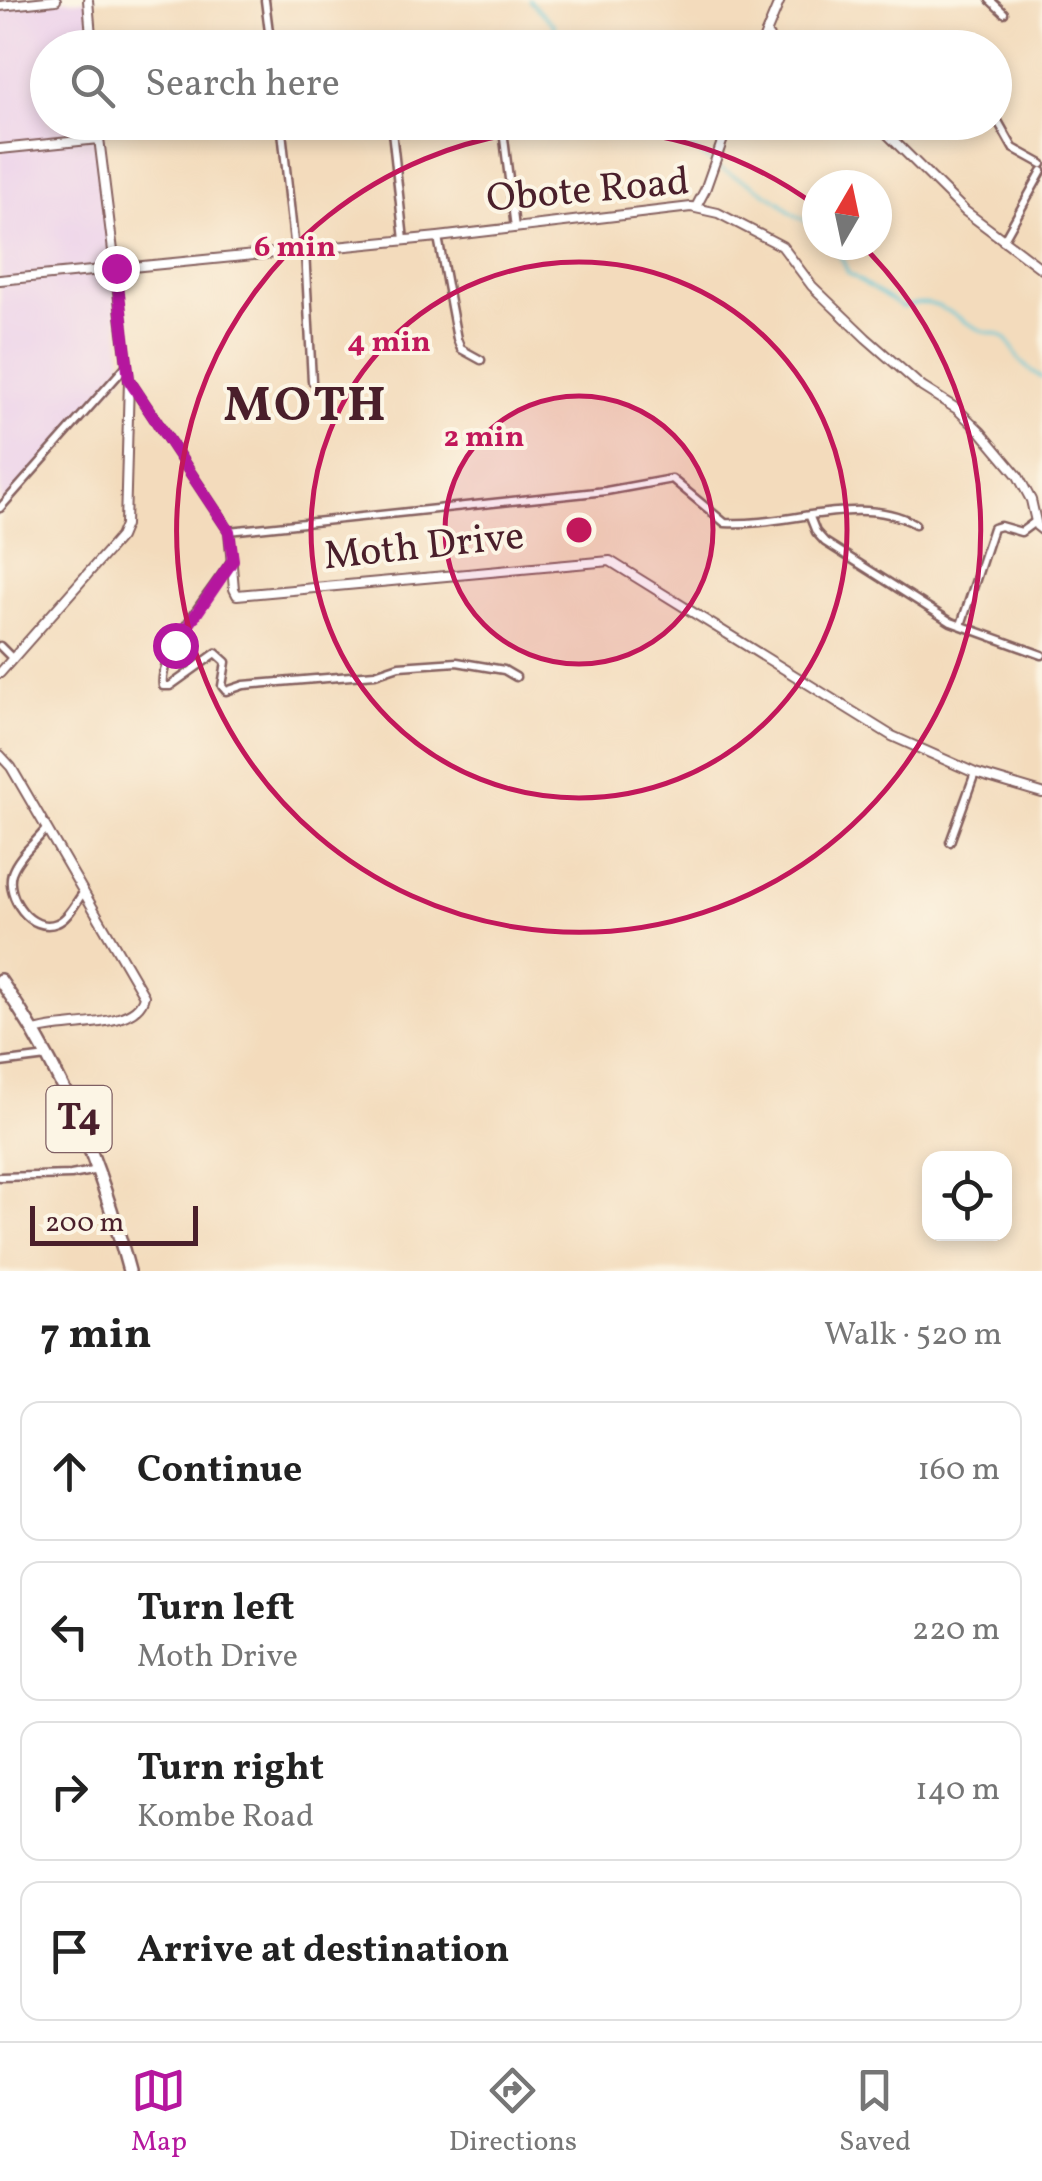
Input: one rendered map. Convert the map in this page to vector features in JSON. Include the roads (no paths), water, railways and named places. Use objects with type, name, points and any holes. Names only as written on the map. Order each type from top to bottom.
[{"type":"highway","name":"T4","points":[[0,980],[35,1032],[64,1086],[99,1170],[129,1271]]},
{"type":"street","points":[[0,6],[56,0]]},
{"type":"street","points":[[88,0],[90,30]]},
{"type":"street","points":[[265,0],[269,30]]},
{"type":"street","points":[[768,30],[780,0]]},
{"type":"street","points":[[990,0],[1004,13]]},
{"type":"street","points":[[0,149],[81,140]]},
{"type":"street","points":[[0,674],[123,532],[129,380],[99,140]]},
{"type":"street","points":[[284,140],[300,251],[312,381]]},
{"type":"street","points":[[393,140],[404,240]]},
{"type":"street","points":[[504,140],[515,228]]},
{"type":"street","points":[[696,207],[723,140]]},
{"type":"street","points":[[892,140],[964,211],[1042,269]]},
{"type":"street","points":[[1003,241],[1042,164],[1013,148],[1009,140]]},
{"type":"street","name":"Obote Road","points":[[0,280],[696,207],[718,212],[782,246],[794,257],[800,274],[866,338],[981,432],[1018,476],[1039,526]]},
{"type":"street","points":[[438,237],[457,339],[462,349],[481,360]]},
{"type":"street","points":[[0,508],[126,366]]},
{"type":"street","name":"Moth Drive","points":[[129,380],[229,531],[234,589],[240,596],[610,561],[892,736],[975,773],[1042,793]]},
{"type":"street","points":[[229,531],[606,491],[666,478],[678,482],[725,522],[881,510],[915,524]]},
{"type":"street","points":[[810,517],[825,542],[961,626],[1042,655]]},
{"type":"street","points":[[961,626],[993,528],[1021,532],[1039,526]]},
{"type":"street","points":[[233,560],[175,645],[162,672],[163,686],[170,686],[216,653],[226,662],[222,686],[226,691],[244,685],[375,674],[399,666],[457,662],[504,670],[516,676]]},
{"type":"street","points":[[0,646],[12,658]]},
{"type":"street","points":[[0,755],[11,766],[142,988],[143,1004],[116,1020],[50,1026],[35,1032]]},
{"type":"street","points":[[950,842],[975,773]]},
{"type":"street","points":[[46,828],[13,871],[13,897],[27,917],[46,925],[62,921],[83,892]]},
{"type":"street","points":[[0,1063],[48,1057]]},
{"type":"street","points":[[0,1176],[70,1175],[99,1170]]},
{"type":"waterway","points":[[529,0],[555,30]]},
{"type":"waterway","points":[[681,140],[711,162]]},
{"type":"waterway","points":[[719,168],[751,184],[802,219]]},
{"type":"waterway","points":[[842,260],[848,273],[903,308],[935,305],[983,331],[1002,336],[1020,361],[1042,378]]},
{"type":"district","name":"MOTH","points":[[306,407]]}]
